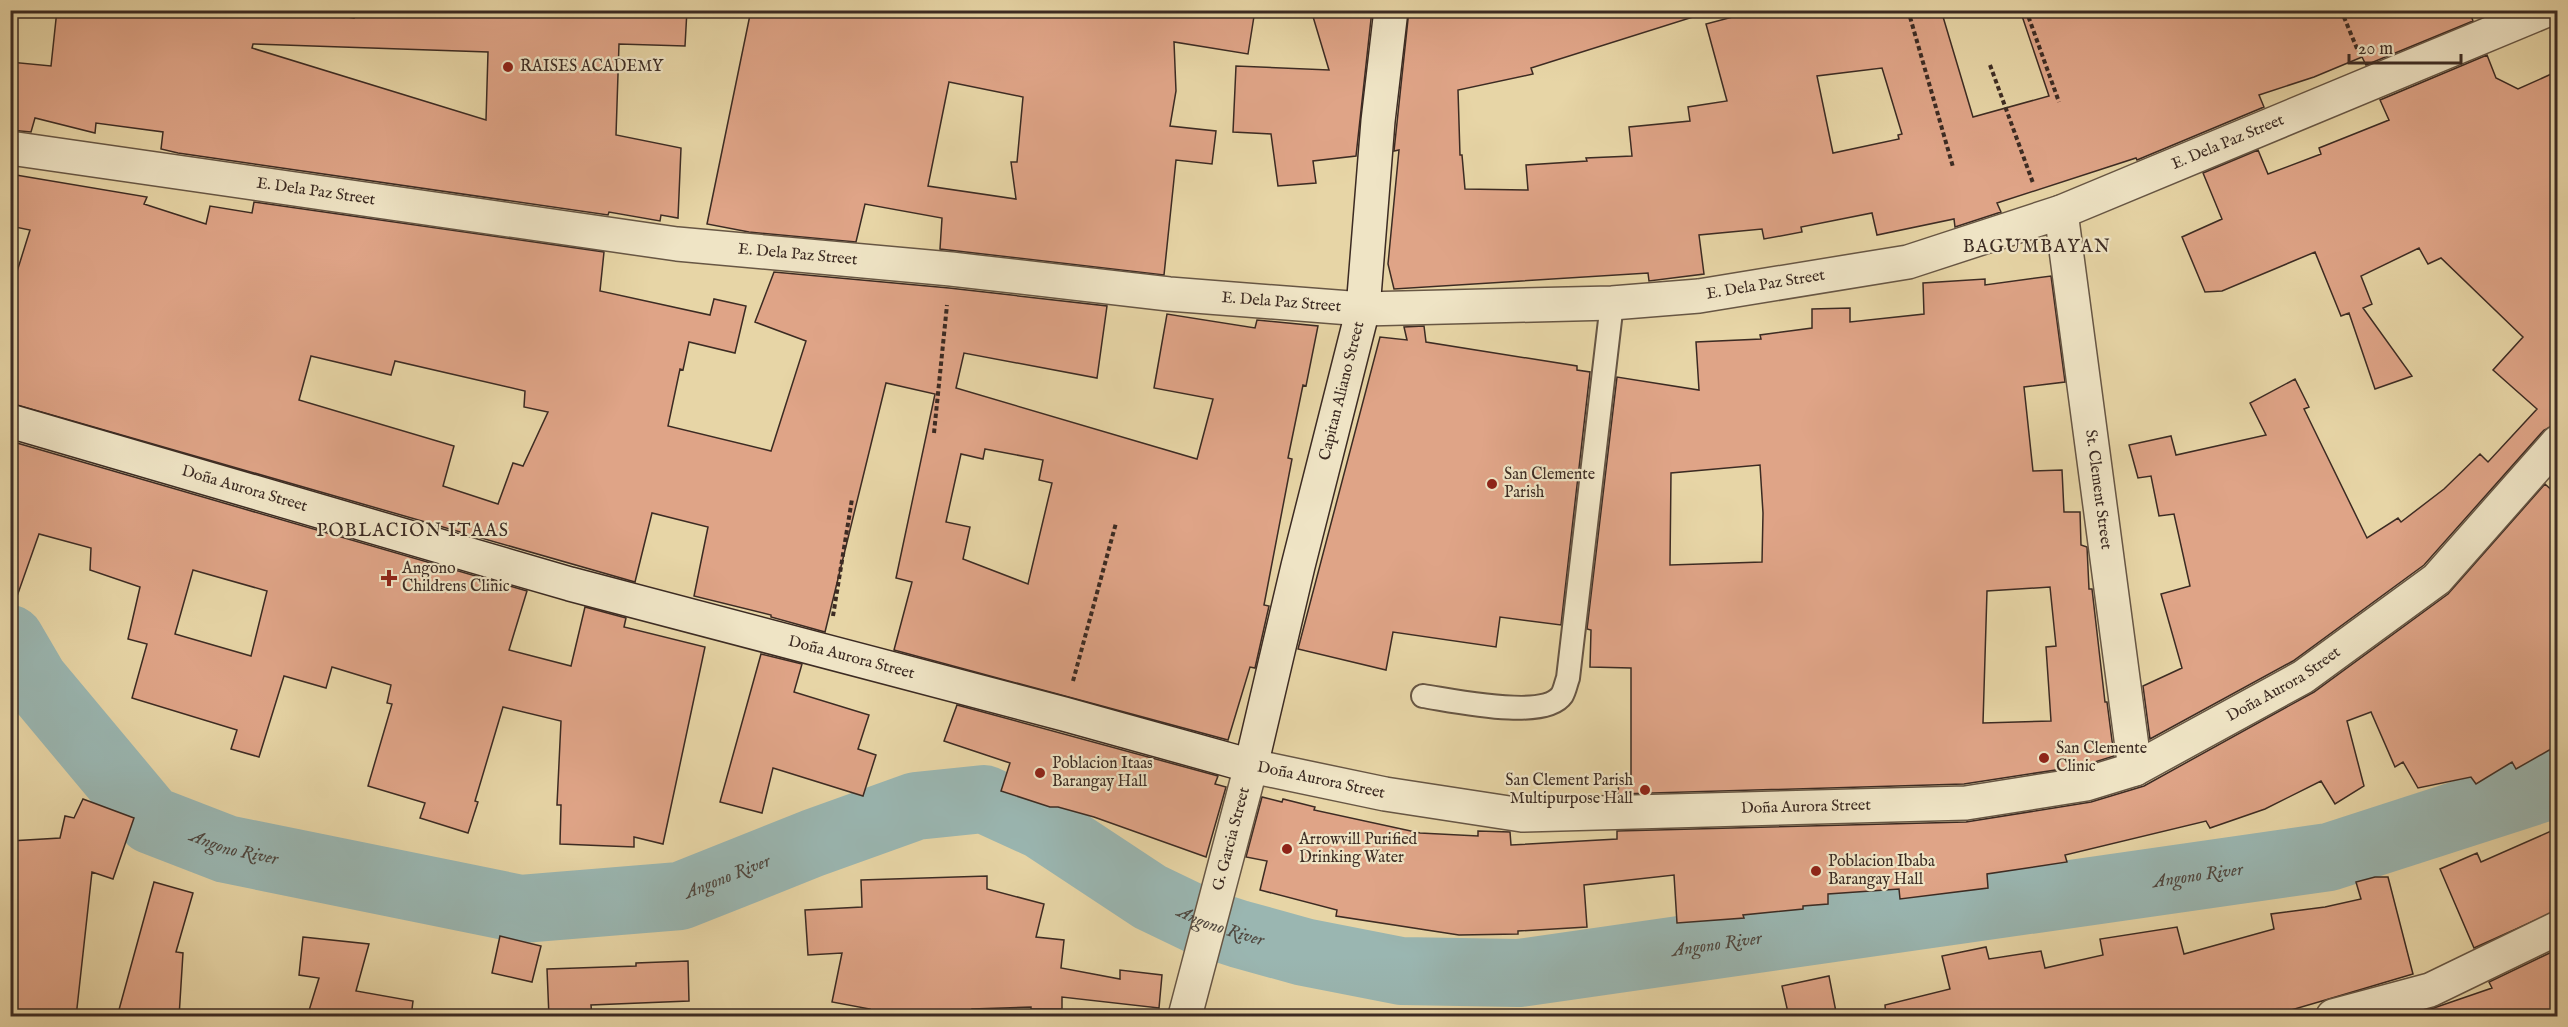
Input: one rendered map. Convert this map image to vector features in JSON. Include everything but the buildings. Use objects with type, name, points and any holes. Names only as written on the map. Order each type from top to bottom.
[{"type":"street","name":"Capitan Aliano Street","points":[[1251,766],[1363,309],[1378,121],[1391,10]]},
{"type":"street","name":"E. Dela Paz Street","points":[[10,148],[677,244],[951,269],[1168,294],[1363,309],[1612,303],[1699,296],[1908,262],[2053,214],[2547,10]]},
{"type":"street","name":"St. Clement Street","points":[[2053,214],[2135,769]]},
{"type":"street","name":"Doña Aurora Street","points":[[10,421],[570,584],[1064,714],[1251,766],[1385,794],[1522,815],[1965,803],[2086,784],[2135,769],[2303,677],[2437,579],[2558,442]]},
{"type":"street","name":"G. Garcia Street","points":[[1185,1017],[1251,766]]},
{"type":"street","points":[[2333,1017],[2430,990],[2558,928]]},
{"type":"lane","points":[[1423,696],[1516,708],[1548,705],[1562,696],[1568,678],[1612,303]]},
{"type":"path","points":[[1908,10],[1953,167]]},
{"type":"path","points":[[2026,10],[2059,102]]},
{"type":"path","points":[[1990,65],[2053,214]]},
{"type":"path","points":[[934,433],[951,269]]},
{"type":"path","points":[[826,652],[852,499]]},
{"type":"path","points":[[1064,714],[1116,523]]},
{"type":"waterway","name":"Angono River","points":[[10,639],[34,680],[151,820],[226,849],[521,909],[680,896],[813,843],[916,806],[984,799],[1041,825],[1150,897],[1202,922],[1304,952],[1401,971],[1519,973],[2329,857],[2558,783]]},
{"type":"place","name":"RAISES ACADEMY","points":[[508,67]]},
{"type":"place","name":"San Clemente Parish","points":[[1492,484]]},
{"type":"place","name":"Angono Childrens Clinic","points":[[389,578]]},
{"type":"place","name":"San Clemente Clinic","points":[[2044,758]]},
{"type":"place","name":"Poblacion Itaas Barangay Hall","points":[[1040,773]]},
{"type":"place","name":"San Clement Parish Multipurpose Hall","points":[[1645,790]]},
{"type":"place","name":"Arrowvill Purified Drinking Water","points":[[1287,849]]},
{"type":"place","name":"Poblacion Ibaba Barangay Hall","points":[[1816,871]]},
{"type":"district","name":"BAGUMBAYAN","points":[[2037,247]]},
{"type":"district","name":"POBLACION ITAAS","points":[[413,531]]}]
